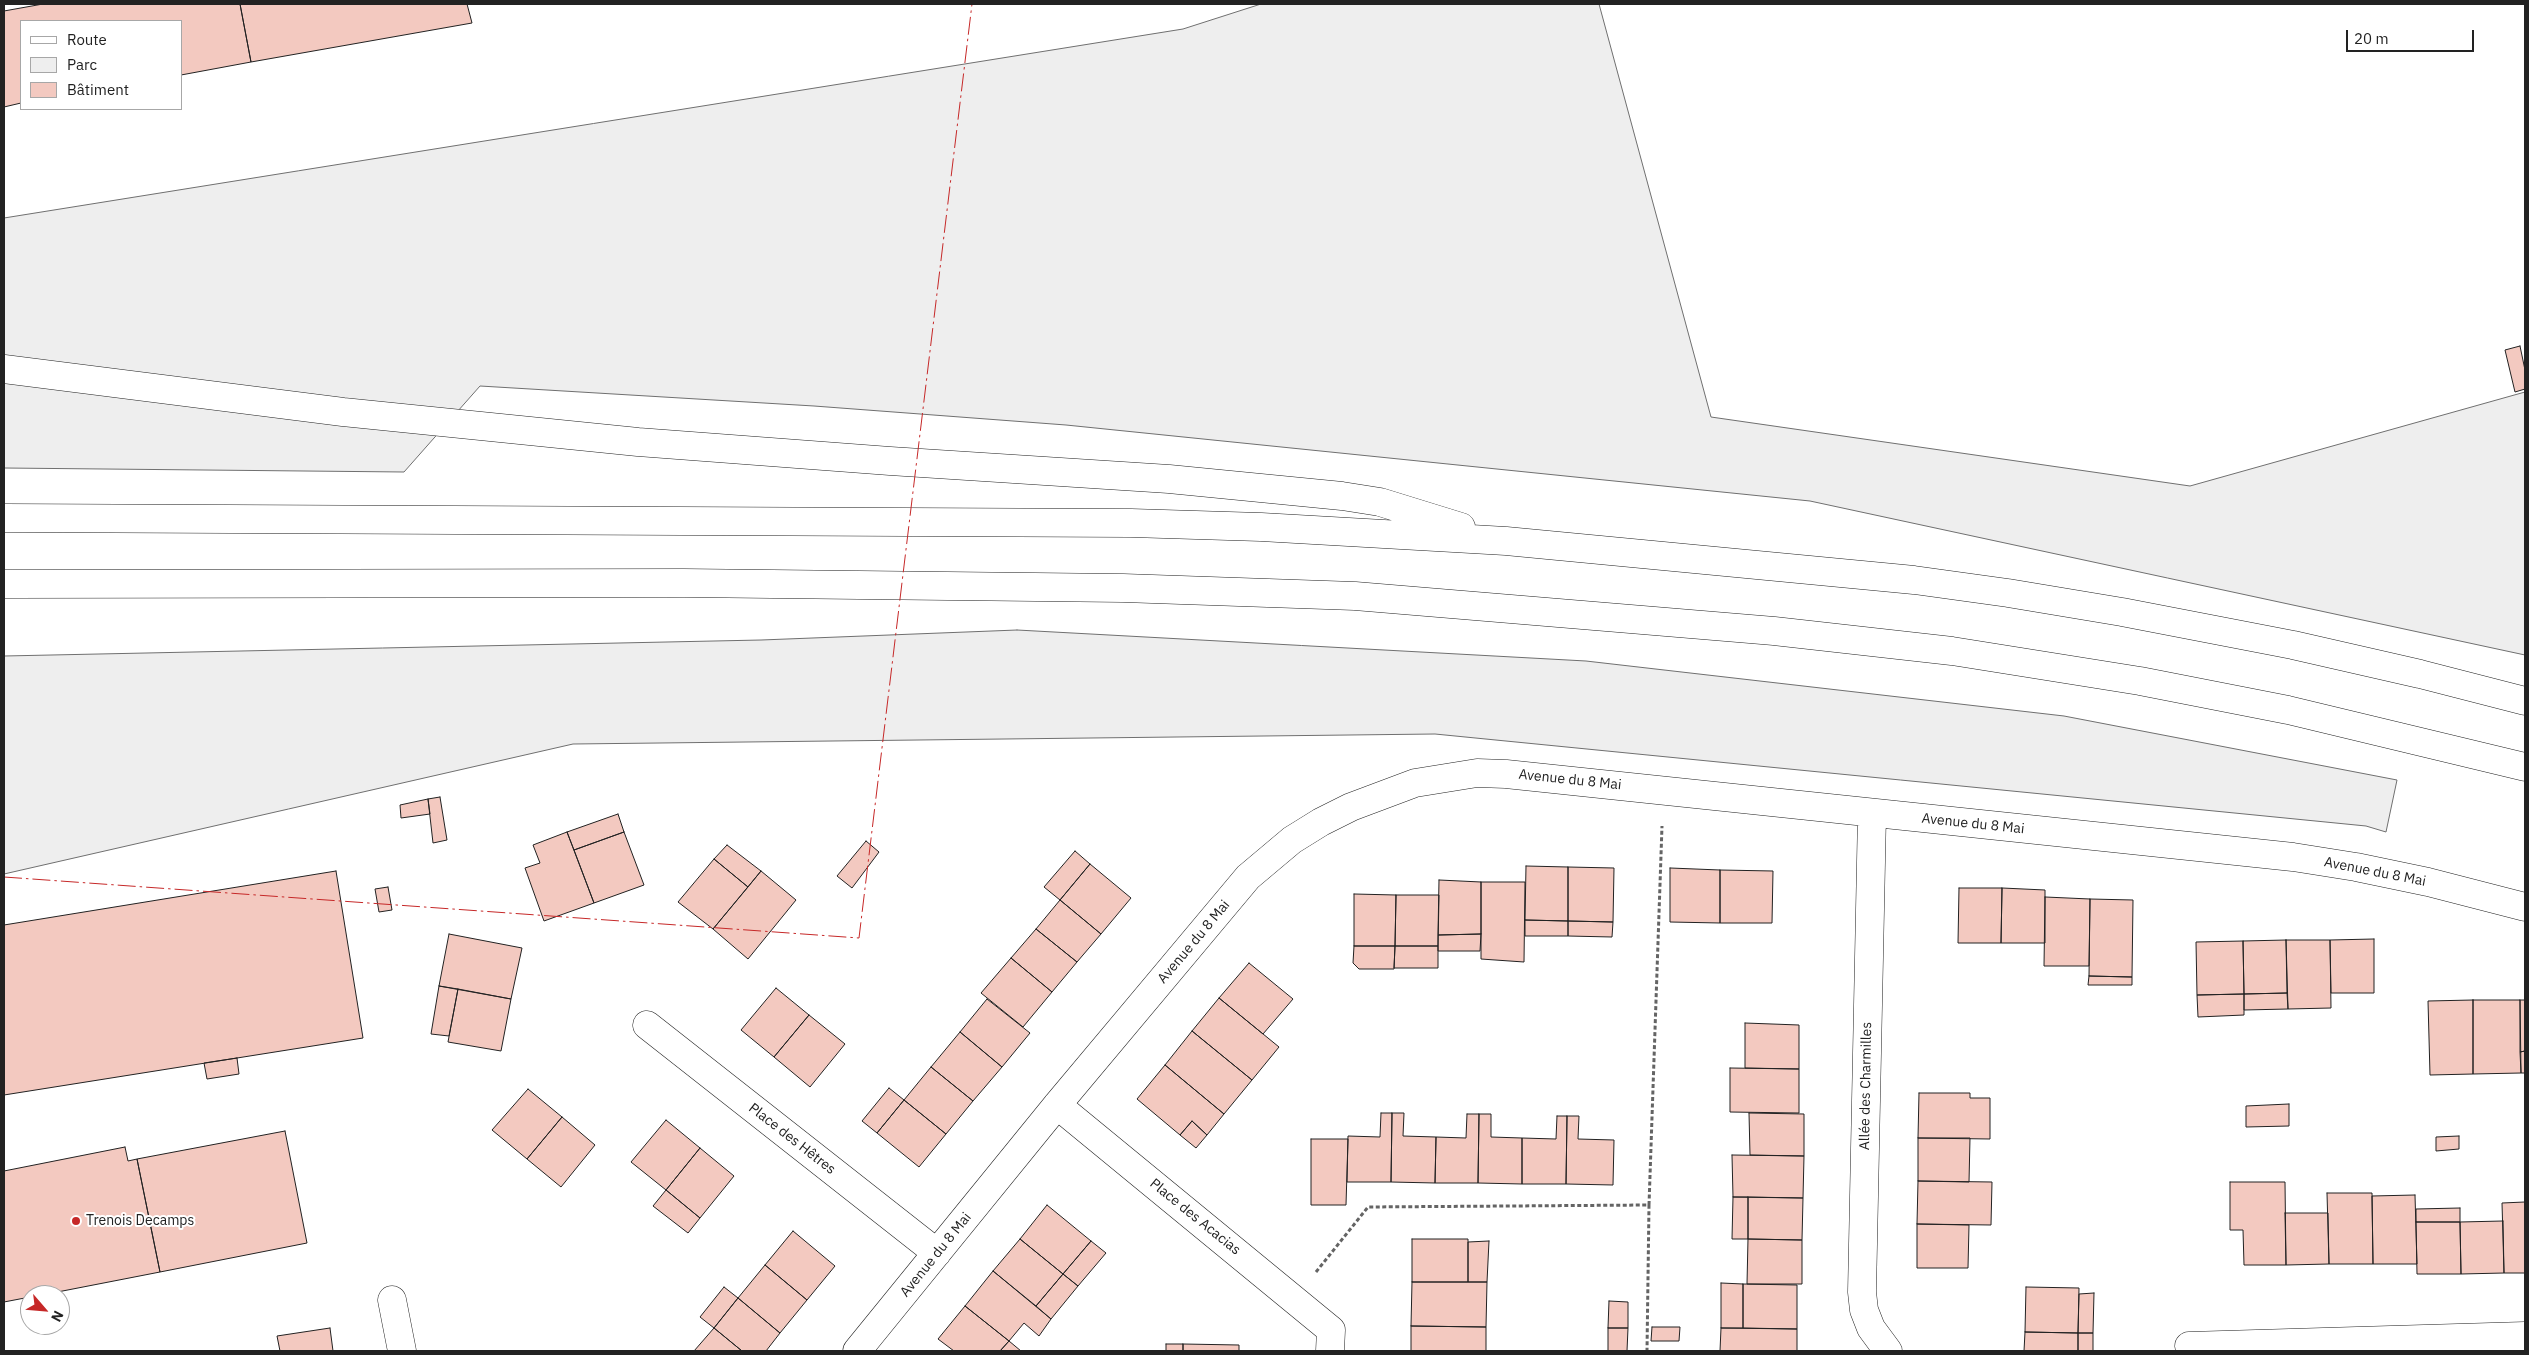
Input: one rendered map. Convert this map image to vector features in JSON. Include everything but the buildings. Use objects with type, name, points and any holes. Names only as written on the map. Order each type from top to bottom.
[{"type":"main road","points":[[4,369],[343,412],[638,442],[1169,479],[1342,496],[1380,502],[1506,541]]},
{"type":"main road","points":[[4,518],[1131,524],[1261,527],[1506,541],[1914,580],[2008,593],[2122,612],[2293,645],[2420,674],[2525,701]]},
{"type":"main road","points":[[4,584],[675,583],[1123,588],[1355,596],[1774,631],[1952,651],[2140,681],[2288,710],[2525,767]]},
{"type":"main road","name":"Avenue du 8 Mai","points":[[857,1351],[1057,1105],[1248,877],[1292,840],[1321,822],[1351,807],[1415,783],[1478,773],[1663,790],[1872,814],[2293,857],[2356,867],[2428,882],[2525,908]]},
{"type":"main road","name":"Allée des Charmilles","points":[[1872,814],[1862,1292],[1864,1310],[1871,1328],[1888,1351]]},
{"type":"main road","name":"Place des Hêtres","points":[[646,1025],[937,1253]]},
{"type":"main road","name":"Place des Acacias","points":[[1057,1105],[1295,1299],[1330,1341]]},
{"type":"main road","points":[[392,1300],[402,1351]]},
{"type":"main road","points":[[2189,1346],[2525,1336]]},
{"type":"path","points":[[1647,1351],[1649,1205],[1663,790]]},
{"type":"path","points":[[1295,1299],[1368,1208],[1649,1205]]},
{"type":"green space","points":[[1261,4],[1599,4],[1711,417],[2190,486],[2525,392],[2525,655],[1810,501],[1066,425],[814,406],[480,386],[404,472],[4,468],[4,218],[1183,29]]},
{"type":"green space","points":[[1017,630],[1586,661],[2064,716],[2397,780],[2386,832],[2366,826],[1435,734],[573,744],[4,874],[4,656],[761,640]]},
{"type":"power","points":[[4,877],[859,938],[972,4]]},
{"type":"place","name":"Trenois Decamps","points":[[76,1221]]}]
